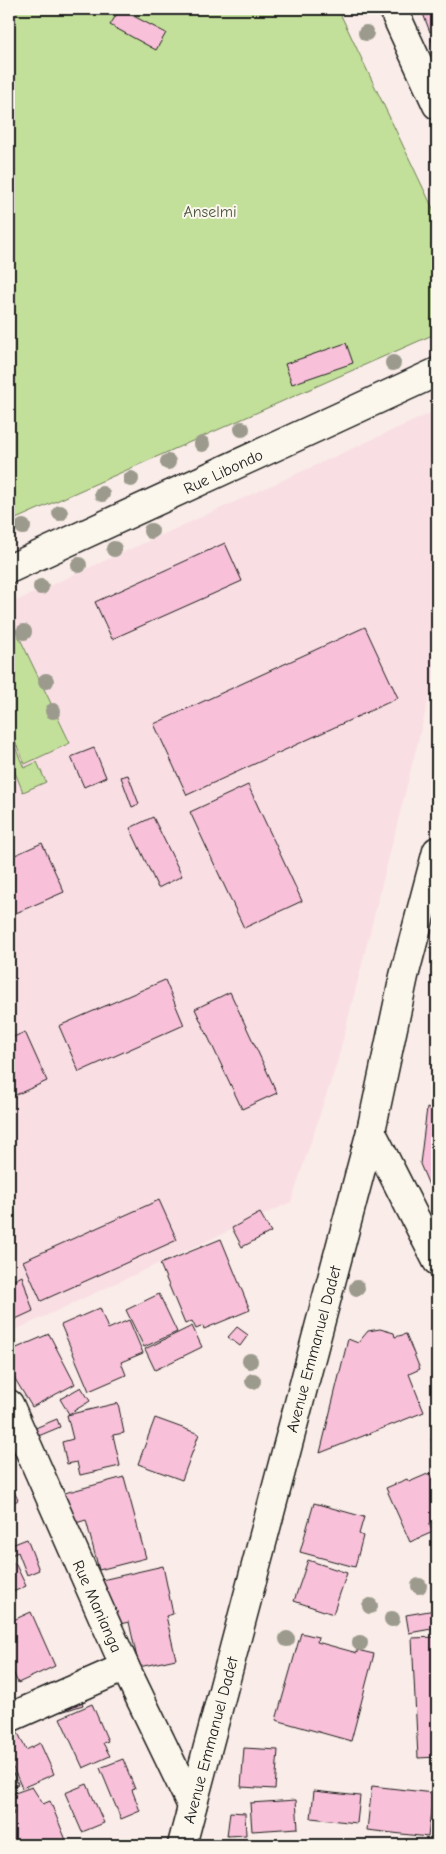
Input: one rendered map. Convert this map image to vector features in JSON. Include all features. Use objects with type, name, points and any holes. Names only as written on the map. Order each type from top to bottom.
[{"type":"street","points":[[392,9],[437,105]]},
{"type":"street","name":"Rue Libondo","points":[[9,569],[437,372]]},
{"type":"street","name":"Avenue Emmanuel Dadet","points":[[182,1845],[371,1130],[404,976],[437,851]]},
{"type":"street","points":[[371,1130],[437,1261]]},
{"type":"street","name":"Rue Manianga","points":[[9,1404],[125,1667],[192,1806]]},
{"type":"street","points":[[9,1718],[125,1667]]},
{"type":"shaded area","points":[[435,411],[437,426],[437,666],[337,1063],[291,1202],[9,1333],[9,604]]},
{"type":"green space","name":"Anselmi","points":[[9,9],[338,9],[437,217],[437,333],[9,522]]},
{"type":"green space","points":[[11,620],[70,743],[25,764],[14,740],[9,742],[9,621]]},
{"type":"green space","points":[[13,742],[24,768],[37,762],[46,782],[23,792],[9,758],[9,744]]},
{"type":"building","points":[[120,9],[166,33],[156,50],[110,25]]},
{"type":"building","points":[[437,9],[437,29],[430,32],[422,11]]},
{"type":"building","points":[[437,36],[437,56],[431,39]]},
{"type":"building","points":[[346,343],[353,363],[292,384],[285,364]]},
{"type":"building","points":[[225,543],[242,581],[112,639],[95,602]]},
{"type":"building","points":[[365,627],[398,698],[187,795],[154,724]]},
{"type":"building","points":[[94,748],[106,777],[84,787],[71,757]]},
{"type":"building","points":[[128,775],[139,804],[132,807],[121,777]]},
{"type":"building","points":[[248,785],[302,901],[244,928],[190,812]]},
{"type":"building","points":[[153,817],[182,876],[158,888],[130,828]]},
{"type":"building","points":[[42,843],[64,892],[9,916],[9,852],[13,850],[15,855]]},
{"type":"building","points":[[165,980],[184,1025],[79,1072],[59,1026]]},
{"type":"building","points":[[230,992],[277,1093],[242,1109],[195,1009]]},
{"type":"building","points":[[25,1032],[47,1081],[9,1098],[9,1039]]},
{"type":"building","points":[[427,1108],[437,1112],[437,1204],[420,1164]]},
{"type":"building","points":[[159,1200],[177,1240],[41,1301],[23,1261]]},
{"type":"building","points":[[260,1213],[271,1232],[242,1247],[232,1228]]},
{"type":"building","points":[[221,1239],[250,1310],[204,1329],[203,1326],[196,1329],[192,1321],[185,1324],[160,1264]]},
{"type":"building","points":[[22,1276],[33,1311],[9,1322],[9,1283]]},
{"type":"building","points":[[159,1294],[177,1332],[144,1347],[126,1310]]},
{"type":"building","points":[[100,1308],[108,1329],[129,1320],[143,1353],[121,1362],[126,1375],[89,1391],[61,1325]]},
{"type":"building","points":[[192,1326],[202,1347],[155,1370],[145,1349]]},
{"type":"building","points":[[237,1327],[248,1335],[240,1346],[228,1337]]},
{"type":"building","points":[[380,1329],[394,1333],[395,1337],[406,1334],[420,1369],[409,1374],[424,1412],[320,1453],[348,1339],[358,1343],[368,1331]]},
{"type":"building","points":[[49,1334],[75,1384],[32,1407],[12,1374],[12,1350]]},
{"type":"building","points":[[81,1387],[90,1401],[69,1414],[60,1399]]},
{"type":"building","points":[[118,1403],[124,1433],[113,1435],[120,1466],[80,1475],[77,1462],[67,1464],[62,1442],[73,1439],[67,1415]]},
{"type":"building","points":[[155,1418],[199,1434],[182,1480],[138,1464]]},
{"type":"building","points":[[57,1419],[60,1427],[36,1437],[33,1429]]},
{"type":"building","points":[[437,1436],[437,1453],[431,1439]]},
{"type":"building","points":[[430,1473],[437,1488],[437,1521],[429,1524],[433,1532],[410,1542],[386,1488],[407,1479],[409,1482]]},
{"type":"building","points":[[124,1477],[146,1558],[99,1570],[86,1520],[69,1525],[61,1494]]},
{"type":"building","points":[[9,1481],[18,1500],[9,1505]]},
{"type":"building","points":[[314,1503],[364,1517],[359,1534],[363,1536],[355,1567],[300,1552]]},
{"type":"building","points":[[27,1539],[39,1570],[27,1575],[18,1552],[9,1556],[9,1546]]},
{"type":"building","points":[[308,1560],[347,1573],[333,1614],[294,1601]]},
{"type":"building","points":[[15,1563],[26,1586],[9,1594],[9,1565]]},
{"type":"building","points":[[163,1566],[173,1614],[166,1616],[176,1659],[139,1667],[129,1622],[111,1626],[102,1580]]},
{"type":"building","points":[[435,1610],[437,1628],[409,1633],[406,1615]]},
{"type":"building","points":[[31,1612],[55,1666],[18,1683],[9,1663],[9,1622]]},
{"type":"building","points":[[301,1633],[318,1637],[317,1642],[357,1653],[357,1650],[374,1654],[351,1741],[276,1720]]},
{"type":"building","points":[[437,1637],[437,1757],[418,1758],[412,1638]]},
{"type":"building","points":[[79,1693],[83,1705],[61,1712],[57,1701]]},
{"type":"building","points":[[92,1704],[108,1741],[103,1743],[110,1756],[83,1768],[60,1718]]},
{"type":"building","points":[[15,1726],[26,1750],[40,1743],[54,1774],[22,1788],[9,1759],[9,1729]]},
{"type":"building","points":[[244,1748],[278,1750],[275,1789],[241,1787]]},
{"type":"building","points":[[123,1759],[135,1789],[132,1790],[140,1811],[121,1819],[100,1768]]},
{"type":"building","points":[[9,1765],[18,1784],[9,1789]]},
{"type":"building","points":[[87,1784],[104,1823],[82,1832],[65,1793]]},
{"type":"building","points":[[372,1786],[433,1793],[428,1837],[367,1830]]},
{"type":"building","points":[[32,1787],[43,1804],[50,1801],[68,1845],[9,1845],[9,1817],[14,1814],[9,1795]]},
{"type":"building","points":[[314,1791],[360,1796],[357,1823],[311,1818]]},
{"type":"building","points":[[296,1800],[298,1828],[252,1831],[250,1803]]},
{"type":"building","points":[[230,1812],[245,1813],[246,1835],[227,1836]]},
{"type":"building","points":[[272,1839],[273,1845],[244,1845],[243,1842]]}]
